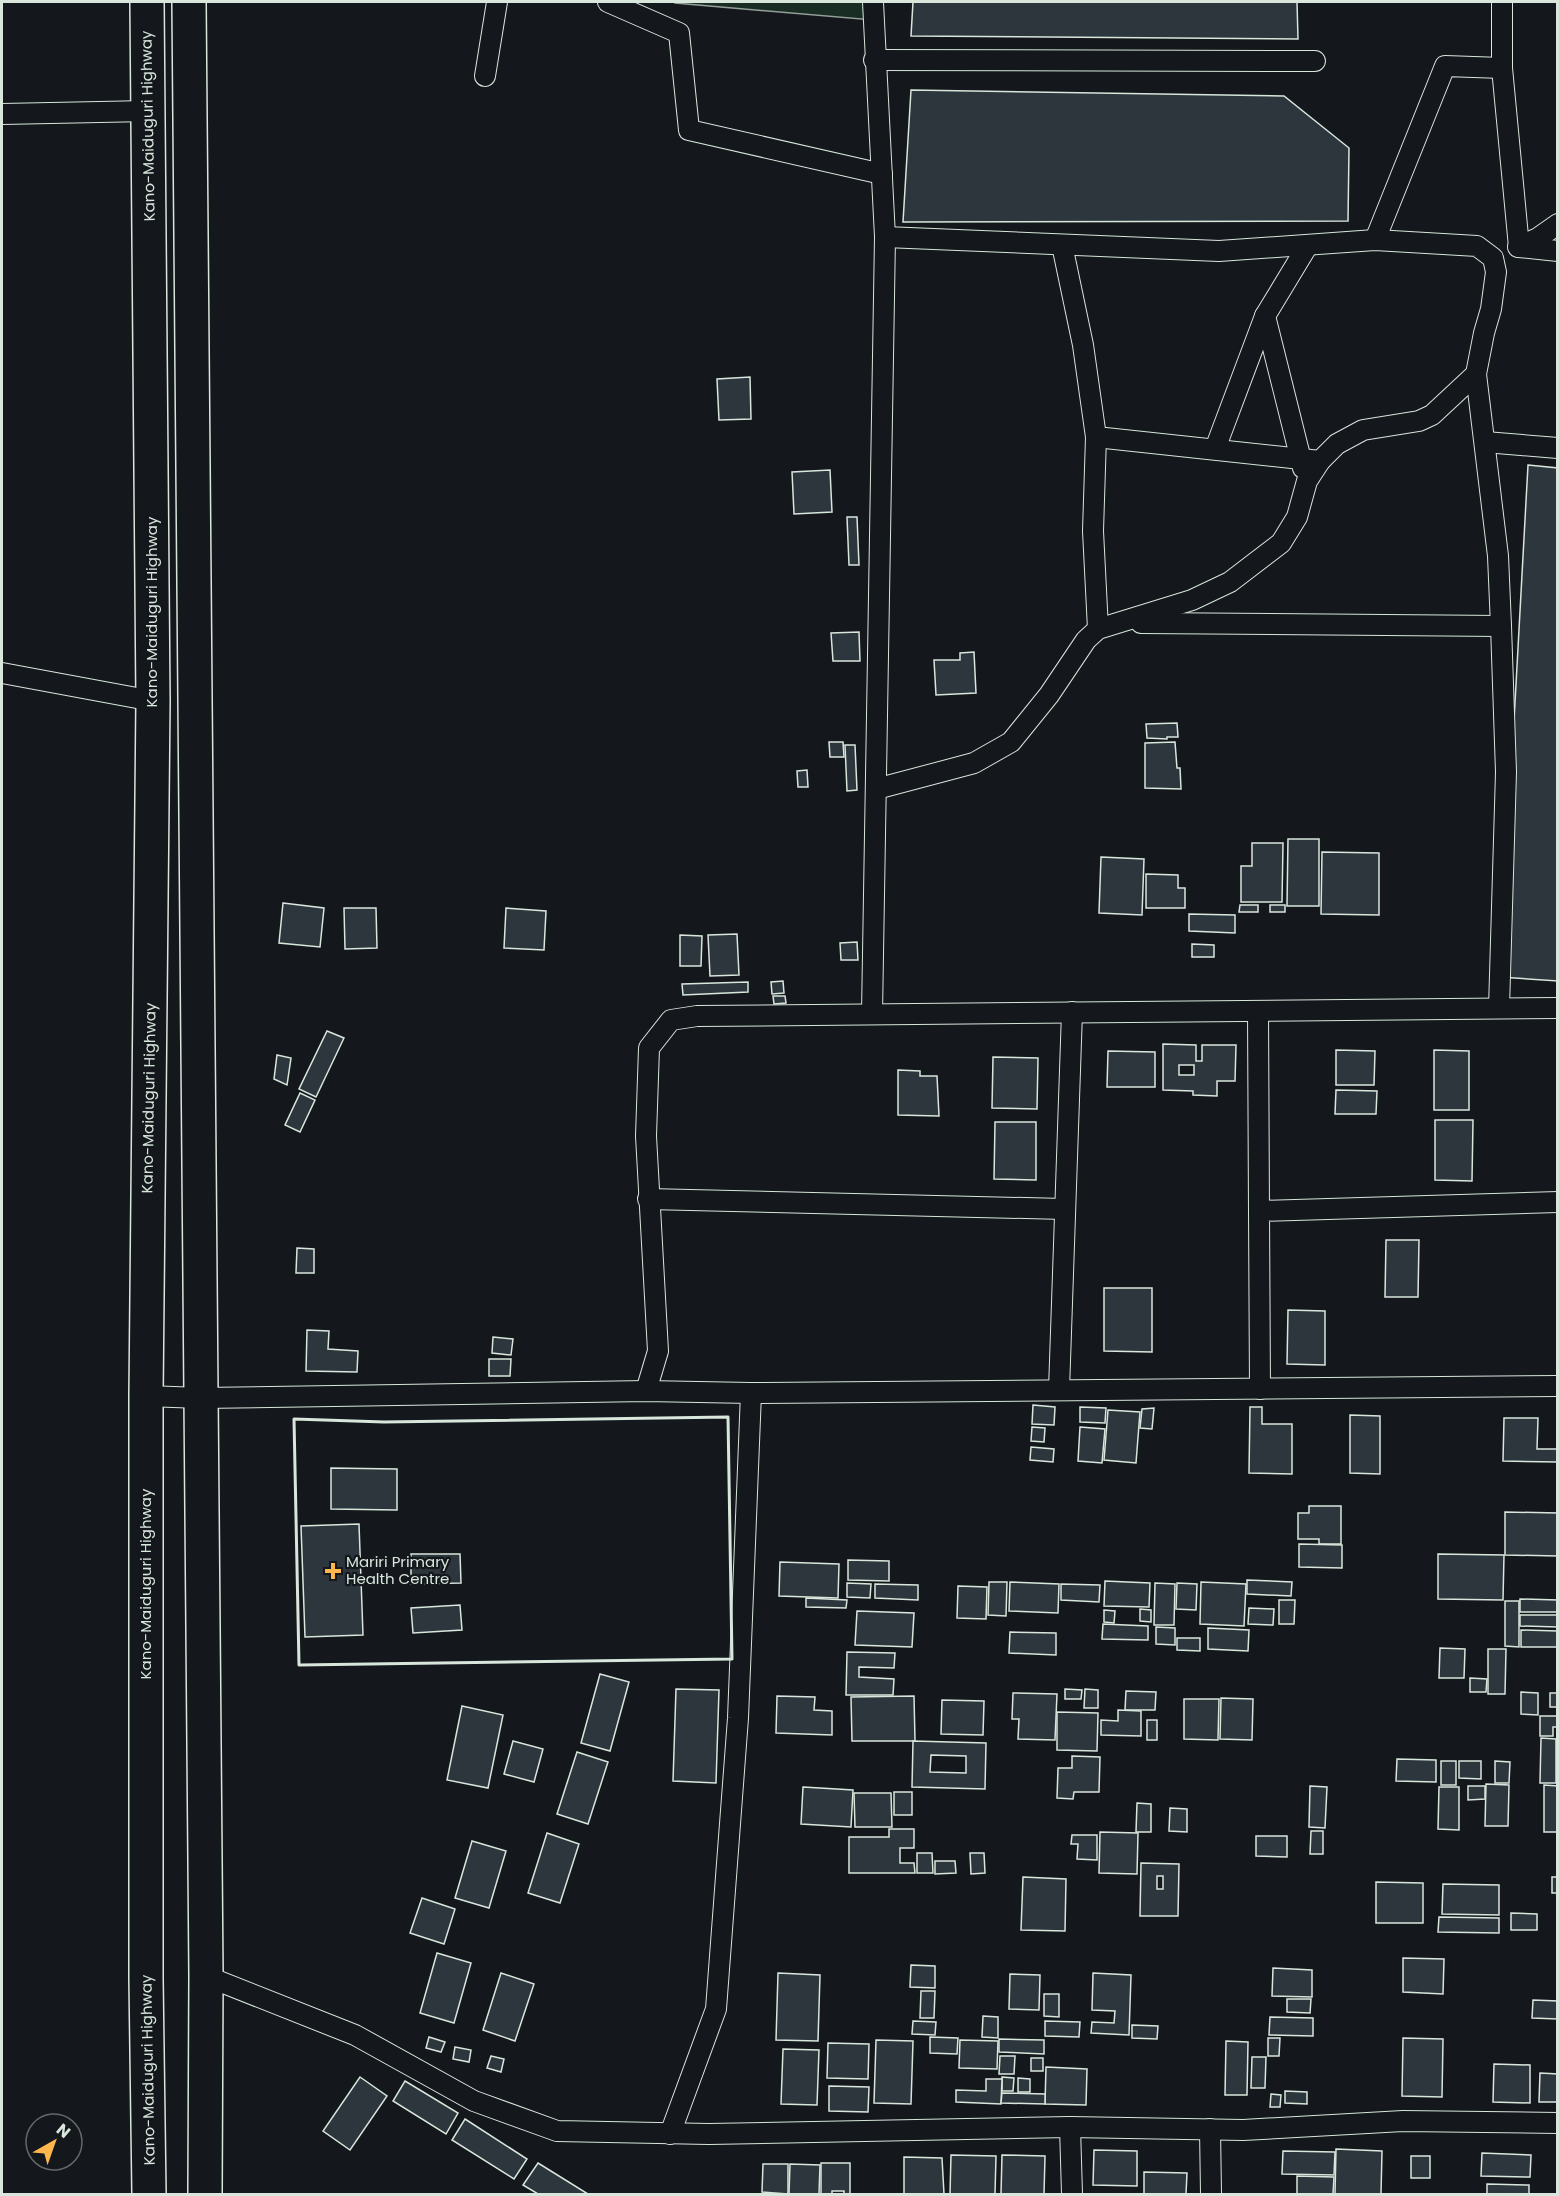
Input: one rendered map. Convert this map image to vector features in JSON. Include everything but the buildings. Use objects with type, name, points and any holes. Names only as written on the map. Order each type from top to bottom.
[{"type":"highway","name":"Kano-Maiduguri Highway","points":[[147,2],[153,702],[146,1396],[146,1978],[149,2194]]},
{"type":"highway","points":[[189,2],[206,1976],[205,2194]]},
{"type":"street","points":[[485,76],[497,2]]},
{"type":"street","points":[[608,2],[679,33],[689,130],[882,174]]},
{"type":"street","points":[[872,1014],[885,237],[874,60],[873,2]]},
{"type":"street","points":[[1502,2],[1502,68],[1519,247]]},
{"type":"street","points":[[874,60],[1315,61]]},
{"type":"street","points":[[1376,240],[1445,66],[1502,68]]},
{"type":"street","points":[[2,114],[148,111]]},
{"type":"street","points":[[1493,258],[1538,238],[1557,224]]},
{"type":"street","points":[[885,237],[1219,251],[1376,240],[1477,246],[1493,258],[1496,272],[1491,309],[1476,374],[1498,556],[1501,626],[1506,772],[1499,1008]]},
{"type":"street","points":[[1062,245],[1083,345],[1096,437],[1093,531],[1098,630]]},
{"type":"street","points":[[1215,450],[1265,316],[1308,245]]},
{"type":"street","points":[[1519,247],[1557,251]]},
{"type":"street","points":[[876,789],[974,763],[1011,742],[1049,695],[1086,640],[1098,630],[1192,600],[1230,582],[1281,543],[1297,517],[1310,459],[1265,316]]},
{"type":"street","points":[[1096,437],[1310,459],[1364,430],[1419,421],[1432,415],[1476,374]]},
{"type":"street","points":[[1485,442],[1557,448]]},
{"type":"street","points":[[1123,623],[1501,626]]},
{"type":"street","points":[[2,673],[153,702]]},
{"type":"street","points":[[646,1391],[658,1351],[646,1136],[650,1048],[671,1020],[697,1016],[1557,1008]]},
{"type":"street","points":[[1258,1011],[1260,1389]]},
{"type":"street","points":[[1059,1390],[1072,1012]]},
{"type":"street","points":[[648,1199],[1064,1209]]},
{"type":"street","points":[[1259,1212],[1557,1202]]},
{"type":"street","points":[[146,1396],[201,1398],[646,1391],[751,1393],[1557,1386]]},
{"type":"street","points":[[670,2134],[716,2009],[738,1718],[751,1393]]},
{"type":"street","points":[[206,1976],[355,2035],[474,2100],[557,2131],[670,2134],[1070,2127],[1243,2130],[1403,2121],[1557,2123]]},
{"type":"street","points":[[1070,2127],[1072,2194]]},
{"type":"street","points":[[1210,2129],[1211,2194]]},
{"type":"green space","points":[[872,2],[873,20],[675,3]]},
{"type":"wall","points":[[728,1417],[732,1659],[299,1665],[294,1419],[384,1422],[728,1417]]},
{"type":"place","name":"Mariri Primary Health Centre","points":[[333,1571]]}]
